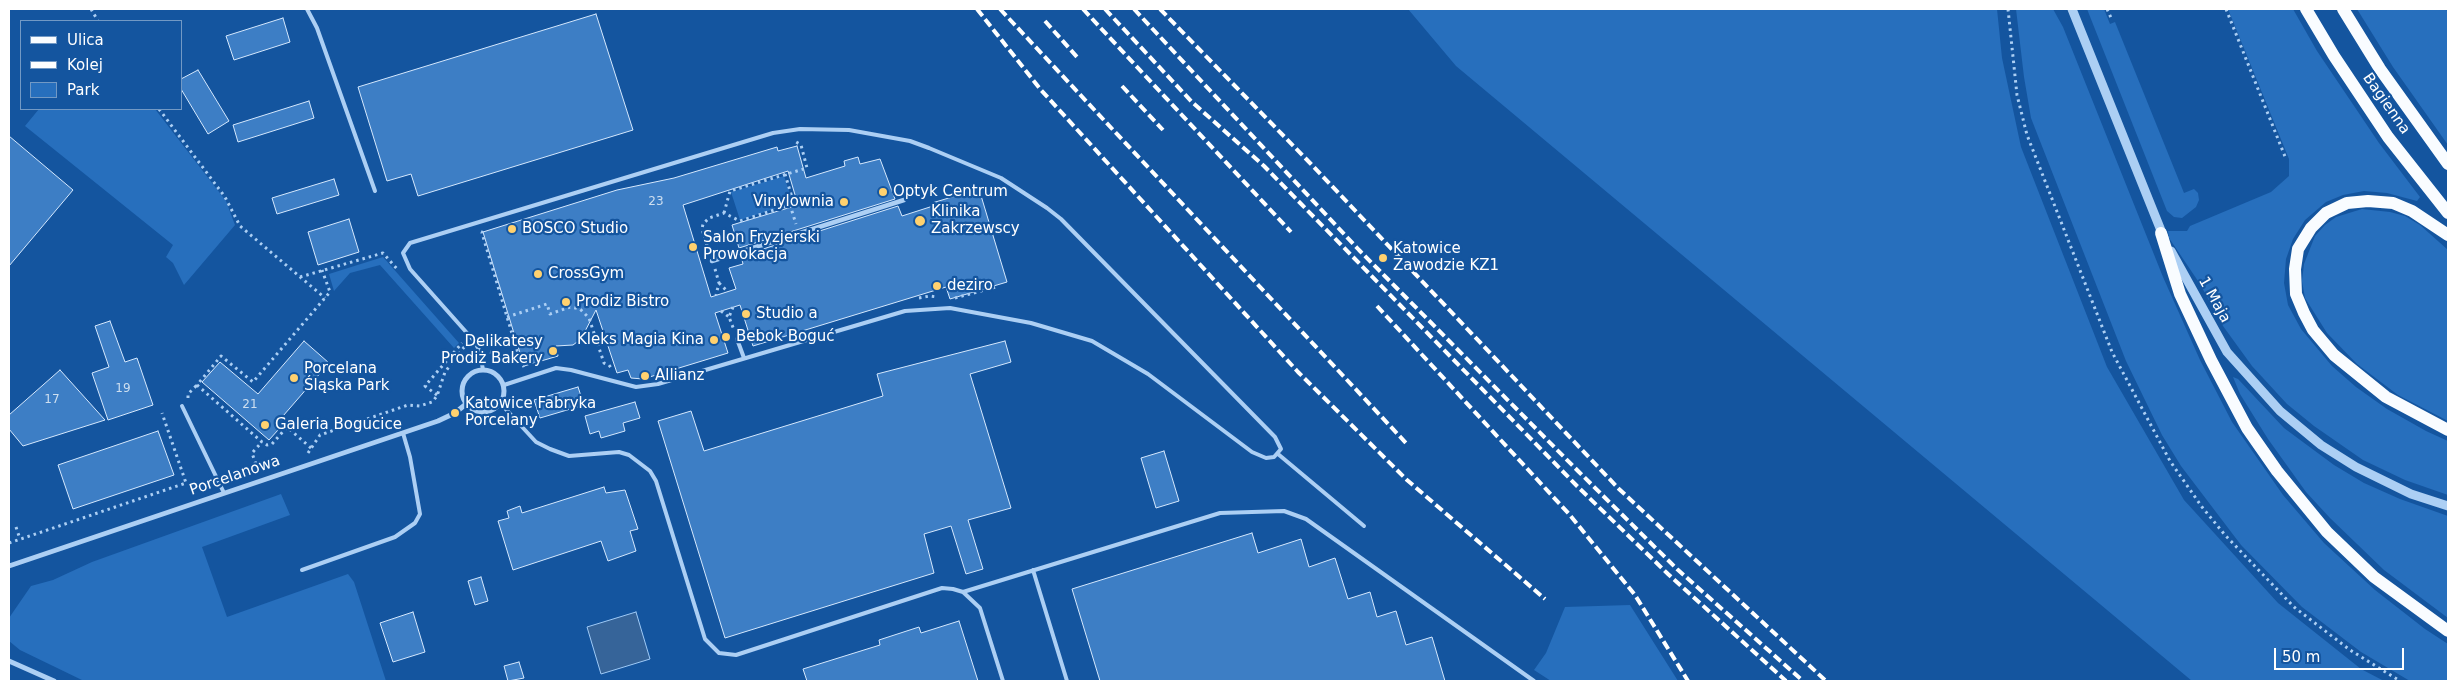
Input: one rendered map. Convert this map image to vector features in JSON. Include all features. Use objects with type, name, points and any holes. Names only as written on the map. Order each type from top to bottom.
[{"type":"main road","name":"Bagienna","points":[[2306,9],[2334,56],[2388,137],[2448,213]]},
{"type":"main road","name":"Bagienna","points":[[2343,9],[2380,69],[2448,164]]},
{"type":"main road","points":[[2448,235],[2412,211],[2393,203],[2368,200],[2347,203],[2326,213],[2311,228],[2298,249],[2295,269],[2296,294],[2304,313],[2318,336],[2341,363],[2386,397],[2448,430]]},
{"type":"main road","points":[[2161,233],[2180,294],[2211,360],[2247,428],[2269,460],[2328,532],[2374,576],[2448,631]]},
{"type":"street","name":"1 Maja","points":[[2072,9],[2161,233],[2227,352],[2280,411],[2321,445],[2356,467],[2411,494],[2448,506]]},
{"type":"street","points":[[712,261],[904,200]]},
{"type":"street","points":[[483,370],[495,373],[504,384],[505,391],[501,404],[496,409],[484,413],[478,412],[466,404],[462,390],[464,383],[473,372],[483,370]]},
{"type":"street","name":"Porcelanowa","points":[[9,566],[438,421],[455,413],[466,404]]},
{"type":"street","points":[[9,661],[54,681]]},
{"type":"lane","points":[[307,9],[317,28],[375,191]]},
{"type":"lane","points":[[2068,9],[2076,19]]},
{"type":"lane","points":[[483,370],[480,352],[475,342],[410,269],[403,253],[410,243],[773,133],[800,130],[849,130],[910,141],[929,148],[1001,178],[1047,208],[1061,219],[1274,437],[1281,449],[1274,458],[1266,458],[1252,452],[1148,374],[1092,341],[1031,323],[950,308],[905,311],[658,384],[636,387],[571,370],[556,368],[504,384]]},
{"type":"lane","points":[[737,339],[744,358]]},
{"type":"lane","points":[[501,404],[536,442],[550,449],[569,456],[619,452],[629,455],[650,471],[656,480],[705,639],[719,653],[736,655],[942,588],[963,592],[1220,513],[1284,511],[1306,519],[1534,681]]},
{"type":"lane","points":[[182,406],[224,493]]},
{"type":"lane","points":[[302,570],[395,536],[415,523],[420,514],[410,457],[403,433]]},
{"type":"lane","points":[[1278,454],[1364,526]]},
{"type":"lane","points":[[1033,570],[1068,681]]},
{"type":"lane","points":[[963,592],[975,602],[983,614],[1003,681]]},
{"type":"path","points":[[91,9],[97,20]]},
{"type":"path","points":[[2008,9],[2016,89],[2027,134],[2106,340],[2170,461],[2225,535],[2294,607],[2350,650],[2400,681]]},
{"type":"path","points":[[2108,9],[2112,20]]},
{"type":"path","points":[[2226,9],[2286,160]]},
{"type":"path","points":[[160,110],[226,197],[240,226],[325,298]]},
{"type":"path","points":[[724,213],[730,191],[807,168],[801,145],[792,140],[786,140]]},
{"type":"path","points":[[728,292],[719,282],[702,229],[703,224],[709,218],[724,213],[740,221],[794,204],[784,174]]},
{"type":"path","points":[[790,205],[798,233]]},
{"type":"path","points":[[492,228],[482,233],[519,357]]},
{"type":"path","points":[[300,277],[383,253],[401,273]]},
{"type":"path","points":[[188,400],[188,394],[221,356],[252,382],[330,292],[322,270]]},
{"type":"path","points":[[716,295],[719,282]]},
{"type":"path","points":[[507,317],[547,304],[550,314],[570,307],[580,309],[589,318],[604,363],[609,365],[614,374]]},
{"type":"path","points":[[733,307],[730,317],[737,339]]},
{"type":"path","points":[[721,311],[730,317]]},
{"type":"path","points":[[299,456],[307,454],[320,435],[408,405],[420,406],[432,402],[437,396],[445,372],[466,347],[456,336]]},
{"type":"path","points":[[437,396],[425,386],[462,343]]},
{"type":"path","points":[[197,385],[267,445],[272,444],[287,426],[311,448]]},
{"type":"path","points":[[9,543],[186,483],[162,413]]},
{"type":"path","points":[[257,467],[252,453],[262,442]]},
{"type":"path","points":[[251,473],[266,467]]},
{"type":"path","points":[[16,527],[20,539]]},
{"type":"green space","points":[[1408,9],[1997,9],[2002,58],[2021,147],[2107,367],[2184,500],[2278,603],[2361,669],[2384,681],[2192,681],[1456,66]]},
{"type":"green space","points":[[2016,9],[2053,9],[2063,27],[2163,277],[2200,360],[2232,422],[2283,495],[2324,543],[2375,590],[2425,629],[2448,644],[2448,681],[2410,681],[2361,652],[2302,607],[2241,545],[2181,466],[2162,435],[2126,361],[2031,118]]},
{"type":"green space","points":[[2087,9],[2104,9],[2110,24],[2115,22],[2184,193],[2194,189],[2198,193],[2199,200],[2196,207],[2182,218],[2174,217],[2167,211]]},
{"type":"green space","points":[[2228,9],[2293,9],[2317,51],[2379,143],[2420,197],[2417,201],[2387,193],[2364,191],[2343,195],[2326,202],[2305,220],[2293,239],[2286,259],[2284,283],[2288,305],[2301,329],[2332,366],[2356,387],[2387,409],[2448,441],[2448,495],[2405,480],[2363,460],[2314,426],[2287,404],[2252,366],[2223,326],[2200,284],[2169,238],[2168,231],[2187,231],[2190,226],[2271,192],[2289,176],[2289,159]]},
{"type":"green space","points":[[2357,9],[2446,9],[2448,13],[2448,145],[2393,67]]},
{"type":"green space","points":[[38,110],[156,110],[226,201],[235,225],[184,285],[173,263],[166,257],[173,245],[25,126]]},
{"type":"green space","points":[[784,176],[793,203],[740,220],[731,192]]},
{"type":"green space","points":[[2362,209],[2390,212],[2405,216],[2420,225],[2448,250],[2448,421],[2398,395],[2357,364],[2327,333],[2305,298],[2302,281],[2304,264],[2315,236],[2336,217]]},
{"type":"green space","points":[[383,257],[459,343],[454,348],[380,265],[350,273],[334,291],[329,274]]},
{"type":"green space","points":[[2233,377],[2238,379],[2284,428],[2334,465],[2364,483],[2400,499],[2448,516],[2448,618],[2384,570],[2306,492],[2268,439],[2240,394]]},
{"type":"green space","points":[[281,494],[290,515],[202,547],[227,617],[348,574],[354,582],[386,681],[84,681],[20,650],[9,641],[9,618],[31,586],[53,580],[92,562]]},
{"type":"green space","points":[[1630,605],[1678,681],[1551,681],[1534,670],[1546,653],[1565,607]]},
{"type":"shaded area","points":[[636,612],[650,659],[601,674],[587,627]]},
{"type":"building","points":[[596,14],[633,130],[418,196],[411,174],[387,181],[358,87]]},
{"type":"building","points":[[283,18],[290,42],[234,60],[226,36]]},
{"type":"building","points":[[198,70],[229,121],[208,134],[182,91],[182,78]]},
{"type":"building","points":[[309,101],[314,118],[238,142],[233,125]]},
{"type":"building","points":[[9,136],[73,190],[9,266]]},
{"type":"building","points":[[797,146],[806,178],[845,166],[844,161],[858,157],[860,164],[880,159],[895,199],[739,248],[732,225],[798,205],[788,171],[683,205],[711,297],[736,289],[729,268],[743,264],[741,256],[898,206],[902,216],[933,206],[932,203],[979,189],[1007,282],[950,299],[946,287],[753,346],[740,305],[715,313],[728,353],[643,379],[631,378],[628,370],[617,373],[596,310],[581,339],[573,345],[556,346],[558,356],[524,366],[483,232],[617,190],[674,178],[777,147],[778,151]]},
{"type":"building","points":[[334,179],[339,195],[277,214],[272,198]]},
{"type":"building","points":[[349,219],[359,252],[318,265],[308,232]]},
{"type":"building","points":[[110,321],[125,362],[137,358],[153,405],[108,420],[92,373],[109,367],[95,326]]},
{"type":"building","points":[[304,341],[329,363],[283,416],[287,420],[269,440],[202,382],[220,362],[258,394]]},
{"type":"building","points":[[1005,341],[1011,362],[970,374],[1011,508],[968,520],[983,569],[966,574],[951,526],[924,534],[934,573],[725,638],[658,421],[691,411],[704,451],[883,396],[877,374]]},
{"type":"building","points":[[60,370],[105,420],[23,446],[9,429],[9,415]]},
{"type":"building","points":[[578,387],[584,405],[540,418],[534,400]]},
{"type":"building","points":[[635,402],[640,418],[623,423],[625,431],[601,438],[599,431],[590,434],[585,416]]},
{"type":"building","points":[[158,431],[174,475],[73,509],[58,465]]},
{"type":"building","points":[[1164,451],[1179,501],[1156,508],[1141,458]]},
{"type":"building","points":[[604,487],[606,493],[625,490],[638,529],[630,531],[636,551],[608,561],[601,541],[513,570],[498,521],[509,518],[507,511],[520,506],[522,513]]},
{"type":"building","points":[[1252,533],[1258,553],[1301,539],[1309,567],[1335,558],[1348,599],[1370,592],[1377,617],[1396,611],[1406,645],[1432,637],[1445,681],[1100,681],[1072,589]]},
{"type":"building","points":[[481,577],[488,601],[475,605],[468,581]]},
{"type":"building","points":[[413,612],[425,652],[393,662],[380,623]]},
{"type":"building","points":[[959,621],[978,681],[807,681],[803,669],[880,645],[879,640],[919,627],[921,633]]},
{"type":"building","points":[[519,662],[524,678],[508,681],[504,666]]},
{"type":"railway","points":[[977,9],[1041,90],[1298,372],[1407,480],[1545,599]]},
{"type":"railway","points":[[1000,9],[1406,443]]},
{"type":"railway","points":[[1083,9],[1291,232]]},
{"type":"railway","points":[[1105,9],[1192,102],[1264,166],[1578,487],[1668,574],[1786,681]]},
{"type":"railway","points":[[1134,9],[1359,250],[1578,471],[1677,569],[1803,681]]},
{"type":"railway","points":[[1160,9],[1311,164],[1619,489],[1826,681]]},
{"type":"railway","points":[[1045,21],[1077,57]]},
{"type":"railway","points":[[1122,86],[1163,130]]},
{"type":"railway","points":[[1377,306],[1569,514],[1635,595],[1688,681]]},
{"type":"place","name":"Optyk Centrum","points":[[883,192]]},
{"type":"place","name":"Vinylownia","points":[[844,202]]},
{"type":"place","name":"Klinika Zakrzewscy","points":[[920,221]]},
{"type":"place","name":"BOSCO Studio","points":[[512,229]]},
{"type":"place","name":"Salon Fryzjerski Prowokacja","points":[[693,247]]},
{"type":"place","name":"Katowice Zawodzie KZ1","points":[[1383,258]]},
{"type":"place","name":"CrossGym","points":[[538,274]]},
{"type":"place","name":"deziro","points":[[937,286]]},
{"type":"place","name":"Prodiz Bistro","points":[[566,302]]},
{"type":"place","name":"Studio a","points":[[746,314]]},
{"type":"place","name":"Bebok Boguć","points":[[726,337]]},
{"type":"place","name":"Kleks Magia Kina","points":[[714,340]]},
{"type":"place","name":"Delikatesy Prodiż Bakery","points":[[553,351]]},
{"type":"place","name":"Allianz","points":[[645,376]]},
{"type":"place","name":"Porcelana Śląska Park","points":[[294,378]]},
{"type":"place","name":"Katowice Fabryka Porcelany","points":[[455,413]]},
{"type":"place","name":"Galeria Bogucice","points":[[265,425]]}]
